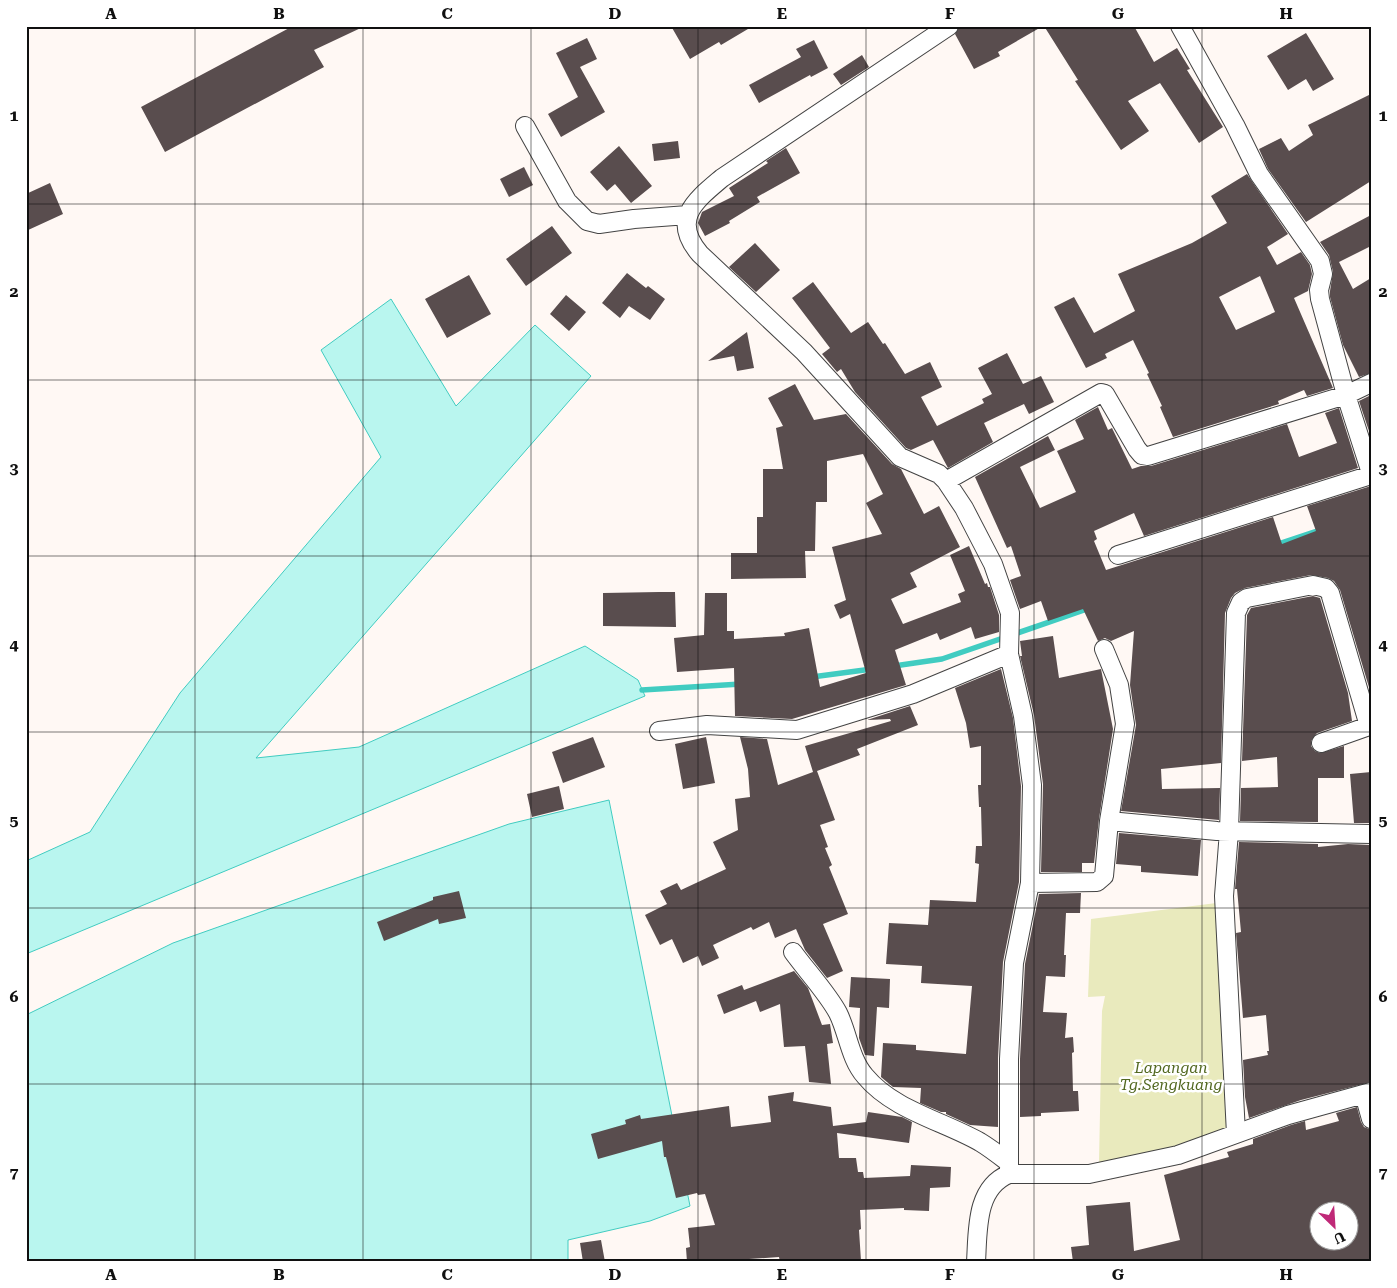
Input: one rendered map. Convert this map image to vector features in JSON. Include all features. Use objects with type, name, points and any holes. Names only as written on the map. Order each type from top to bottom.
[{"type":"street","points":[[949,26],[722,178],[696,200],[688,215],[687,226],[689,238],[700,254],[804,352],[900,457],[939,474],[946,481],[964,508],[993,564],[1010,613],[1009,648],[1023,716],[1032,785],[1030,882],[1014,963],[1009,1060],[1009,1168],[992,1186],[984,1199],[978,1225],[976,1262]]},
{"type":"street","points":[[1118,554],[1371,474],[1346,395],[1320,299],[1323,274],[1320,260],[1259,174],[1180,26]]},
{"type":"street","points":[[525,126],[567,201],[587,221],[599,224],[688,215]]},
{"type":"street","points":[[946,481],[1101,393],[1105,394],[1137,449],[1142,455],[1148,456],[1346,395],[1371,383]]},
{"type":"street","points":[[1236,1134],[1224,896],[1229,830],[1236,613],[1241,602],[1247,598],[1313,585],[1326,588],[1330,593],[1370,730],[1322,744]]},
{"type":"street","points":[[660,731],[706,725],[797,730],[913,694],[1009,648]]},
{"type":"street","points":[[1030,882],[1097,882],[1104,876],[1109,821],[1125,724],[1119,685],[1104,649]]},
{"type":"street","points":[[1109,821],[1217,831],[1371,834]]},
{"type":"street","points":[[793,952],[837,1010],[857,1065],[865,1077],[904,1106],[980,1142],[1009,1168],[1089,1174],[1178,1155],[1288,1115],[1367,1093],[1371,1119]]},
{"type":"green space","name":"Lapangan Tg.Sengkuang","points":[[1232,901],[1245,1124],[1181,1149],[1099,1163],[1102,1011],[1105,996],[1088,997],[1091,919]]},
{"type":"water","points":[[391,299],[456,406],[535,325],[591,376],[256,758],[359,747],[585,646],[638,680],[645,696],[26,954],[26,861],[90,832],[180,693],[381,457],[321,350]]},
{"type":"water","points":[[609,800],[690,1206],[650,1221],[568,1240],[568,1262],[26,1262],[26,1015],[173,943],[509,824]]},
{"type":"building","points":[[293,26],[365,26],[314,50],[324,67],[165,152],[141,107]]},
{"type":"building","points":[[671,26],[753,26],[721,45],[719,42],[690,59]]},
{"type":"building","points":[[959,26],[1043,26],[998,52],[1000,56],[974,69],[955,34]]},
{"type":"building","points":[[1044,26],[1134,26],[1154,62],[1177,48],[1190,69],[1187,70],[1223,127],[1199,143],[1160,83],[1128,101],[1149,131],[1121,150],[1075,81],[1078,80]]},
{"type":"building","points":[[1306,33],[1334,79],[1313,91],[1306,79],[1288,90],[1267,56]]},
{"type":"building","points":[[587,38],[597,59],[580,67],[605,112],[561,137],[548,114],[578,97],[556,53]]},
{"type":"building","points":[[814,40],[828,68],[811,77],[810,75],[759,103],[749,85],[801,57],[796,49]]},
{"type":"building","points":[[862,55],[869,67],[841,85],[833,74]]},
{"type":"building","points":[[1371,94],[1371,181],[1306,222],[1268,169],[1259,149],[1281,138],[1289,151],[1313,135],[1308,125]]},
{"type":"building","points":[[678,141],[680,158],[654,161],[652,144]]},
{"type":"building","points":[[619,146],[652,186],[631,203],[615,184],[607,191],[590,172]]},
{"type":"building","points":[[786,148],[800,173],[757,197],[760,202],[729,221],[730,223],[705,236],[698,223],[702,212],[734,196],[729,188],[768,163],[766,161]]},
{"type":"building","points":[[524,167],[533,185],[509,197],[500,179]]},
{"type":"building","points":[[1247,174],[1288,234],[1267,247],[1277,265],[1301,252],[1310,265],[1312,274],[1308,291],[1294,298],[1333,388],[1307,396],[1304,390],[1278,401],[1279,404],[1173,437],[1160,407],[1162,406],[1147,374],[1149,373],[1133,340],[1105,354],[1107,358],[1086,368],[1054,307],[1074,297],[1094,333],[1135,311],[1118,274],[1192,243],[1227,223],[1211,196]],"holes":[[[1260,276],[1275,312],[1236,330],[1219,297]]]},
{"type":"building","points":[[50,183],[63,214],[26,231],[26,194]]},
{"type":"building","points":[[1371,215],[1371,246],[1339,262],[1353,289],[1371,278],[1371,373],[1359,377],[1343,345],[1330,297],[1333,272],[1329,255],[1320,242]]},
{"type":"building","points":[[552,226],[572,253],[526,286],[506,259]]},
{"type":"building","points":[[755,243],[780,270],[756,292],[729,267]]},
{"type":"building","points":[[627,273],[646,288],[648,286],[665,299],[650,320],[629,306],[620,318],[602,303]]},
{"type":"building","points":[[469,275],[491,314],[447,338],[425,299]]},
{"type":"building","points":[[813,282],[851,333],[868,322],[883,344],[885,343],[905,374],[930,362],[942,387],[921,397],[937,426],[984,403],[982,399],[992,394],[978,368],[1007,353],[1023,384],[1041,376],[1054,402],[1029,414],[1024,404],[984,423],[993,442],[948,468],[933,440],[911,450],[906,448],[855,392],[841,369],[837,372],[822,354],[830,348],[792,298]]},
{"type":"building","points":[[566,295],[586,312],[569,331],[550,314]]},
{"type":"building","points":[[747,332],[754,368],[737,371],[734,356],[708,361]]},
{"type":"building","points":[[795,384],[814,420],[846,414],[892,464],[901,469],[924,514],[939,506],[960,547],[910,573],[917,587],[891,599],[903,624],[961,602],[958,594],[965,591],[950,555],[969,546],[985,584],[987,583],[988,587],[990,587],[999,615],[999,632],[975,639],[971,627],[940,640],[937,633],[895,650],[906,685],[792,719],[735,716],[734,668],[677,672],[674,638],[704,635],[705,593],[727,593],[727,631],[734,631],[734,639],[785,636],[784,633],[809,628],[820,687],[866,673],[850,614],[840,619],[834,605],[846,600],[832,547],[882,534],[866,503],[883,494],[863,454],[827,461],[827,502],[816,502],[815,551],[805,551],[806,578],[731,579],[731,553],[757,553],[757,517],[763,517],[763,469],[783,469],[776,428],[783,426],[768,398]]},
{"type":"building","points":[[1371,395],[1371,437],[1359,401]]},
{"type":"building","points":[[1098,407],[1108,430],[1112,428],[1132,469],[1141,466],[1151,466],[1287,424],[1299,457],[1337,443],[1325,413],[1339,408],[1358,468],[1144,536],[1134,513],[1094,531],[1097,539],[1094,541],[1106,570],[1273,517],[1282,544],[1316,531],[1307,506],[1371,486],[1371,694],[1340,590],[1334,581],[1311,575],[1245,588],[1235,593],[1225,613],[1221,763],[1161,769],[1162,789],[1220,788],[1219,820],[1121,811],[1136,725],[1130,685],[1134,631],[1111,641],[1105,638],[1098,641],[1083,609],[1048,621],[1041,601],[1020,609],[1010,580],[1021,576],[1011,546],[1007,548],[975,477],[1048,436],[1055,450],[1020,467],[1040,508],[1076,492],[1057,451],[1084,439],[1075,420]]},
{"type":"building","points":[[675,592],[676,627],[603,626],[603,593]]},
{"type":"building","points":[[1313,596],[1320,598],[1348,693],[1352,721],[1317,733],[1311,741],[1311,746],[1320,753],[1344,746],[1344,778],[1318,778],[1318,822],[1240,821],[1241,788],[1278,787],[1277,757],[1242,761],[1247,615],[1251,608]]},
{"type":"building","points":[[1053,636],[1059,678],[1101,669],[1113,729],[1094,863],[1082,863],[1082,872],[1041,872],[1043,784],[1034,715],[1020,656],[1022,656],[1020,641]]},
{"type":"building","points":[[1001,669],[1013,718],[1021,786],[1019,882],[1003,962],[998,1058],[998,1127],[970,1125],[946,1114],[946,1112],[941,1112],[920,1103],[921,1088],[893,1087],[881,1077],[883,1043],[916,1045],[916,1050],[966,1054],[972,986],[921,983],[922,966],[886,964],[889,923],[928,925],[930,900],[976,902],[979,864],[975,863],[976,846],[982,846],[981,807],[979,807],[978,785],[981,785],[981,746],[970,748],[966,723],[955,688]]},
{"type":"building","points":[[910,706],[918,725],[857,749],[860,755],[817,771],[835,820],[820,825],[828,847],[825,848],[832,865],[829,867],[848,914],[823,924],[843,971],[827,978],[805,950],[796,929],[775,938],[769,922],[753,930],[751,927],[713,945],[719,958],[702,966],[698,956],[683,963],[672,939],[660,945],[645,915],[667,904],[660,891],[677,883],[681,890],[726,869],[713,842],[738,830],[735,799],[750,797],[748,769],[740,737],[767,739],[778,785],[813,772],[805,746],[891,721],[890,719],[867,720]]},
{"type":"building","points":[[593,737],[605,767],[563,783],[552,752]]},
{"type":"building","points":[[706,737],[715,783],[683,789],[675,744]]},
{"type":"building","points":[[1371,772],[1371,823],[1354,823],[1350,774]]},
{"type":"building","points":[[559,786],[564,809],[532,817],[527,794]]},
{"type":"building","points":[[1119,833],[1201,840],[1198,876],[1141,872],[1141,866],[1116,864]]},
{"type":"building","points":[[1239,842],[1318,844],[1318,847],[1348,844],[1371,845],[1371,1082],[1301,1100],[1249,1118],[1245,1097],[1243,1060],[1268,1055],[1267,1051],[1269,1051],[1266,1015],[1243,1018],[1236,933],[1241,932],[1237,889],[1235,889]]},
{"type":"building","points":[[459,891],[466,918],[439,924],[438,919],[384,941],[377,922],[433,900],[433,897]]},
{"type":"building","points":[[1081,893],[1080,913],[1066,913],[1065,977],[1046,976],[1043,1012],[1067,1013],[1065,1038],[1073,1037],[1073,1091],[1078,1091],[1079,1111],[1041,1113],[1041,1116],[1020,1117],[1020,1059],[1025,964],[1039,894]]},
{"type":"building","points":[[794,971],[808,988],[822,1025],[830,1024],[833,1043],[827,1044],[831,1084],[809,1082],[805,1046],[784,1047],[780,1004],[760,1012],[756,1001],[724,1014],[717,995],[742,985],[744,990]]},
{"type":"building","points":[[851,977],[890,979],[889,1008],[877,1007],[874,1056],[865,1055],[859,1038],[860,1008],[849,1007]]},
{"type":"building","points":[[794,1092],[793,1101],[831,1107],[833,1126],[866,1122],[868,1112],[902,1117],[912,1122],[909,1143],[837,1133],[839,1158],[856,1158],[858,1172],[863,1172],[864,1178],[910,1176],[911,1165],[951,1167],[950,1187],[930,1188],[929,1211],[904,1210],[904,1208],[860,1210],[861,1261],[780,1262],[779,1257],[749,1259],[749,1262],[687,1262],[686,1248],[690,1247],[688,1228],[715,1225],[705,1194],[698,1195],[697,1193],[676,1198],[666,1157],[664,1157],[662,1141],[598,1159],[591,1134],[626,1124],[625,1120],[640,1115],[641,1119],[729,1106],[731,1127],[771,1122],[768,1096]]},
{"type":"building","points":[[1357,1107],[1361,1122],[1364,1127],[1369,1129],[1371,1137],[1371,1262],[1112,1262],[1112,1259],[1073,1262],[1071,1247],[1089,1245],[1086,1206],[1130,1202],[1134,1251],[1180,1240],[1164,1175],[1229,1157],[1227,1152],[1253,1144],[1253,1139],[1291,1125],[1305,1121],[1306,1130],[1339,1121],[1336,1113]]},
{"type":"building","points":[[601,1240],[605,1262],[583,1262],[580,1243]]},
{"type":"waterway","points":[[1275,545],[1323,529]]},
{"type":"waterway","points":[[894,666],[942,659],[1090,608]]},
{"type":"waterway","points":[[812,677],[872,669]]},
{"type":"waterway","points":[[642,690],[741,684]]}]
